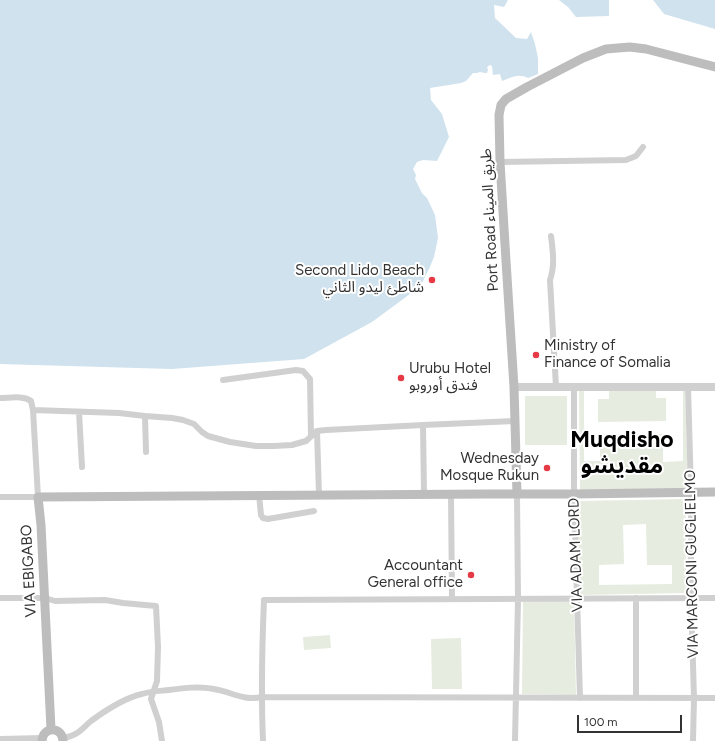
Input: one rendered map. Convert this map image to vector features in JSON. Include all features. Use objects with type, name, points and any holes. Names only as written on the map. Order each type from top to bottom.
[{"type":"main road","name":"Port Road طريق الميناء","points":[[517,494],[514,387],[500,162],[499,115],[501,105],[506,99],[582,58],[606,50],[630,47],[646,49],[715,67]]},
{"type":"main road","points":[[38,497],[715,492]]},
{"type":"main road","name":"VIA EBIGABO","points":[[38,497],[41,525],[51,729]]},
{"type":"main road","points":[[42,740],[45,733],[51,729],[57,730],[62,735],[63,740]]},
{"type":"street","points":[[500,162],[626,160],[636,156],[643,147]]},
{"type":"street","points":[[551,236],[553,254],[552,274],[550,280],[556,387]]},
{"type":"street","points":[[223,380],[296,370],[303,371],[310,379],[311,436]]},
{"type":"street","points":[[514,387],[715,387]]},
{"type":"street","name":"VIA ADAM LORD","points":[[574,387],[574,494],[580,698]]},
{"type":"street","name":"VIA MARCONI GUGLIELMO","points":[[688,387],[694,698],[693,741]]},
{"type":"street","points":[[0,398],[28,398],[31,401],[33,410],[120,413],[172,418],[194,424],[208,436],[243,444],[274,446],[292,446],[306,441],[317,432],[515,421]]},
{"type":"street","name":"VIA EBIGABO","points":[[33,410],[38,497]]},
{"type":"street","points":[[79,412],[82,467]]},
{"type":"street","points":[[145,416],[146,452]]},
{"type":"street","points":[[423,425],[424,494]]},
{"type":"street","points":[[317,432],[319,495]]},
{"type":"street","points":[[451,494],[452,599]]},
{"type":"street","points":[[515,741],[518,599],[517,494]]},
{"type":"street","points":[[259,495],[261,515],[264,518],[268,519],[314,511]]},
{"type":"street","points":[[0,497],[38,497]]},
{"type":"street","points":[[0,598],[45,598],[55,601],[105,600],[156,606],[158,647],[157,681],[151,699],[159,722],[162,741]]},
{"type":"street","points":[[636,598],[636,698]]},
{"type":"street","points":[[263,741],[262,698],[264,600],[715,598]]},
{"type":"street","points":[[63,740],[78,732],[129,698],[153,692],[191,687],[207,687],[243,698],[254,699],[715,698]]},
{"type":"street","points":[[0,740],[42,740]]},
{"type":"shaded area","points":[[685,385],[688,489],[580,490],[579,386]],"holes":[[[584,387],[609,387],[609,399],[598,399],[598,422],[666,421],[666,398],[656,398],[656,390],[683,390],[683,461],[663,462],[663,434],[600,434],[600,461],[584,461]]]},
{"type":"shaded area","points":[[525,396],[567,396],[567,445],[525,445]]},
{"type":"shaded area","points":[[686,499],[686,593],[580,595],[577,501]],"holes":[[[646,524],[647,565],[672,565],[672,584],[599,585],[599,565],[624,564],[623,525]]]},
{"type":"shaded area","points":[[574,600],[576,695],[522,694],[523,602]]},
{"type":"shaded area","points":[[330,635],[331,648],[304,650],[303,637]]},
{"type":"shaded area","points":[[461,638],[462,689],[432,689],[431,639]]},
{"type":"water","points":[[0,0],[508,0],[504,7],[494,5],[495,18],[516,38],[527,39],[531,32],[538,58],[538,74],[528,78],[515,76],[502,81],[500,74],[493,75],[492,66],[490,65],[487,67],[487,73],[473,73],[466,81],[461,83],[430,88],[431,100],[442,114],[449,137],[437,161],[423,160],[417,162],[413,169],[416,175],[415,179],[422,193],[427,198],[435,215],[438,238],[434,257],[429,269],[422,283],[410,294],[372,322],[304,359],[172,369],[0,364]]},
{"type":"water","points":[[559,0],[609,0],[609,16],[576,17],[568,7]]},
{"type":"water","points":[[653,0],[715,0],[715,29],[664,14]]},
{"type":"place","name":"Second Lido Beach شاطئ ليدو الثاني","points":[[432,280]]},
{"type":"place","name":"Ministry of Finance of Somalia","points":[[536,355]]},
{"type":"place","name":"Urubu Hotel فندق أوروبو","points":[[401,378]]},
{"type":"place","name":"Wednesday Mosque Rukun","points":[[547,468]]},
{"type":"place","name":"Accountant General office","points":[[471,575]]},
{"type":"district","name":"Muqdisho مقديشو","points":[[622,453]]}]
